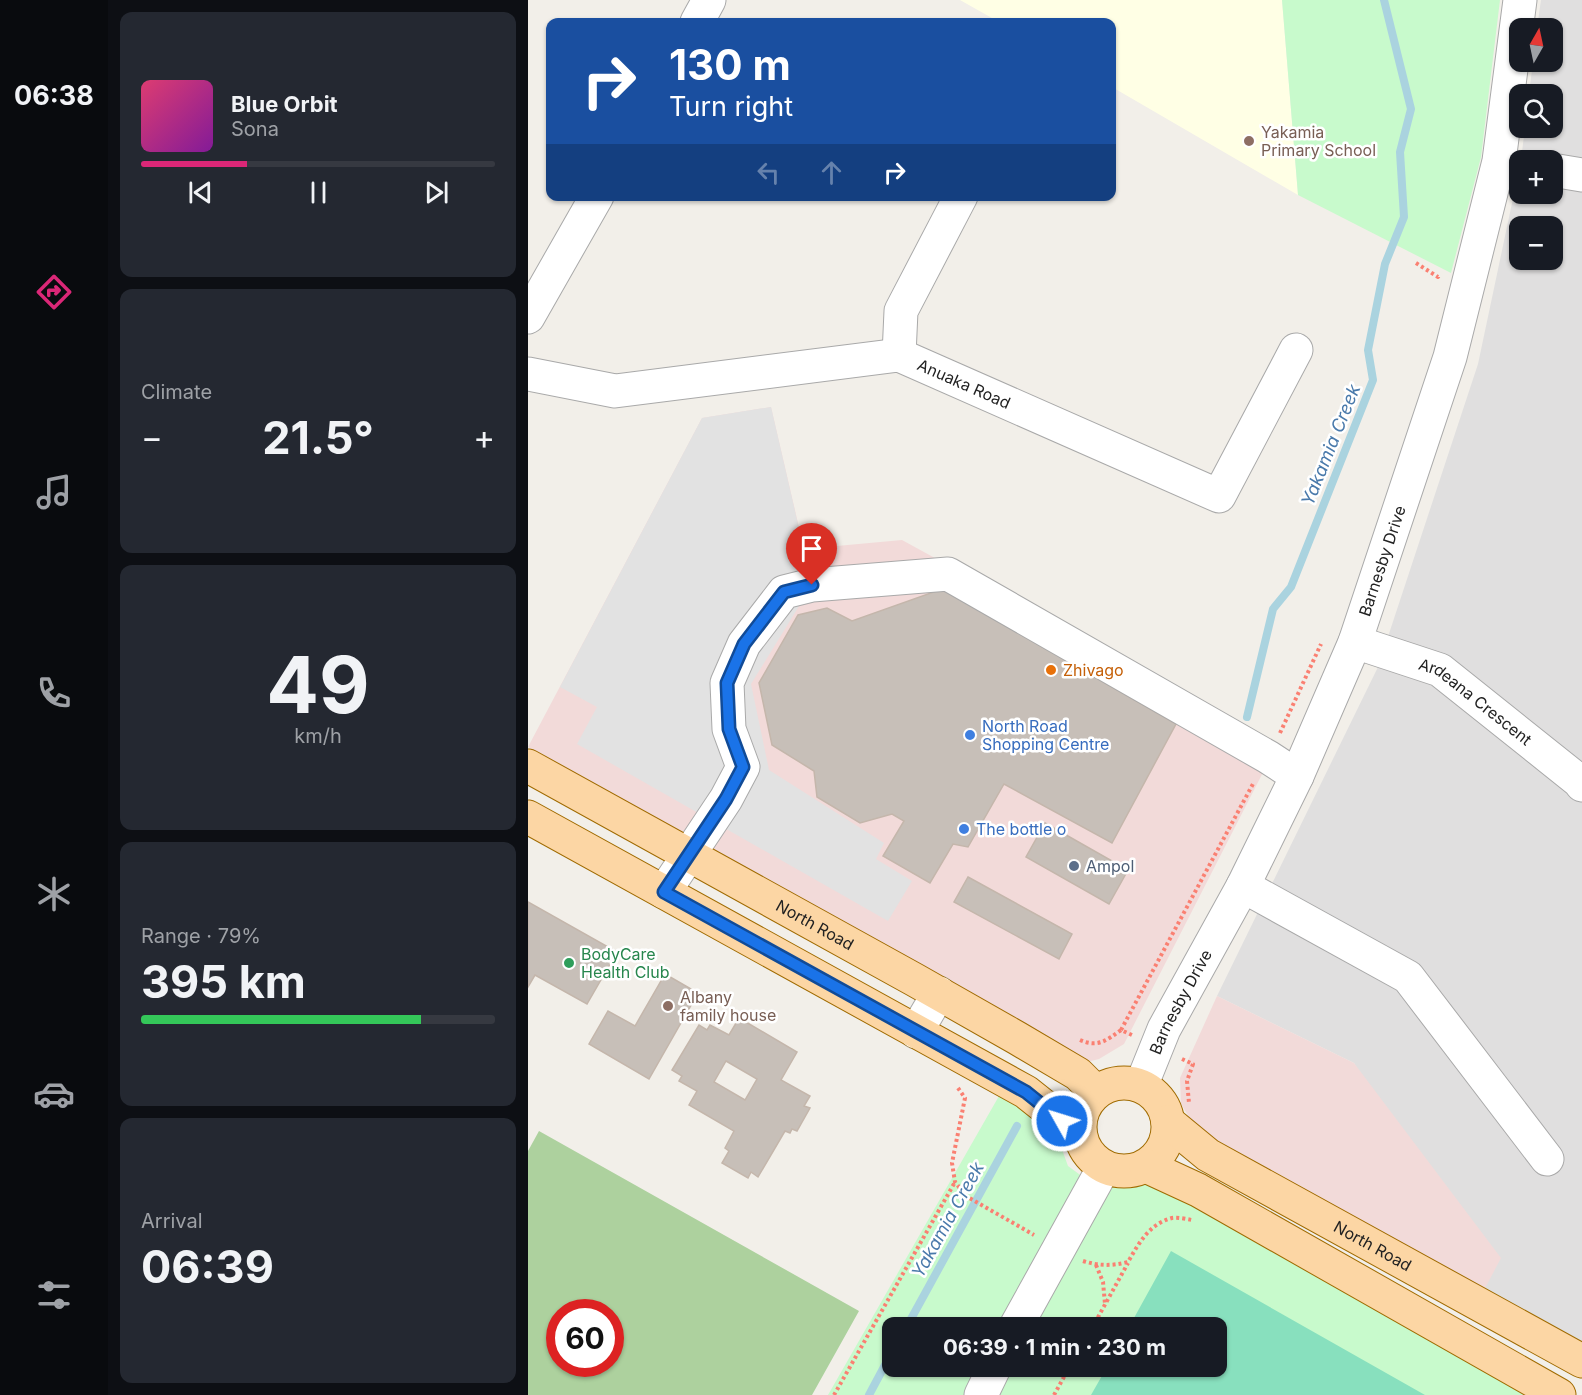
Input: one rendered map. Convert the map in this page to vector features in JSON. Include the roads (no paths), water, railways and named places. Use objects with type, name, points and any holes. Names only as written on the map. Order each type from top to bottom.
[{"type":"main road","name":"North Road","points":[[528,766],[939,993],[1078,1074],[1096,1092]]},
{"type":"main road","points":[[528,817],[1026,1092],[1080,1135]]},
{"type":"main road","points":[[1122,1082],[1141,1086],[1160,1101],[1168,1122],[1167,1136],[1163,1148],[1146,1166],[1125,1172],[1104,1167],[1088,1154],[1080,1135],[1079,1123],[1088,1100],[1096,1092],[1122,1082]]},
{"type":"main road","name":"North Road","points":[[1168,1122],[1208,1155],[1582,1361]]},
{"type":"main road","points":[[1146,1166],[1198,1190],[1559,1395]]},
{"type":"main road","points":[[1573,1395],[1582,1379]]},
{"type":"street","points":[[699,18],[710,0]]},
{"type":"street","name":"Barnesby Drive","points":[[1510,150],[1520,0]]},
{"type":"street","name":"Barnesby Drive","points":[[1141,1086],[1164,1029],[1243,886],[1297,776],[1355,642],[1450,357],[1509,163]]},
{"type":"street","points":[[1563,172],[1582,175]]},
{"type":"street","points":[[528,317],[594,201]]},
{"type":"street","points":[[899,356],[901,311],[958,201]]},
{"type":"street","name":"Anuaka Road","points":[[528,374],[615,391],[899,356],[1219,496],[1296,350]]},
{"type":"street","points":[[664,892],[726,799],[743,767],[729,729],[727,683],[744,644],[784,592],[812,585],[948,574],[1268,757],[1297,776]]},
{"type":"street","name":"Ardeana Crescent","points":[[1355,642],[1440,670],[1581,781]]},
{"type":"street","points":[[1243,886],[1408,977],[1547,1159]]},
{"type":"street","points":[[916,1032],[939,993]]},
{"type":"street","points":[[1021,1317],[1104,1167]]},
{"type":"street","points":[[981,1395],[990,1377]]},
{"type":"waterway","name":"Yakamia Creek","points":[[1247,717],[1273,609],[1291,587],[1373,380],[1368,350],[1385,264],[1404,217],[1400,152],[1411,109],[1384,0]]},
{"type":"waterway","name":"Yakamia Creek","points":[[912,1317],[1017,1126]]},
{"type":"waterway","name":"Yakamia Creek","points":[[869,1395],[882,1371]]},
{"type":"place","name":"Yakamia Primary School","points":[[1249,141]]},
{"type":"place","name":"Zhivago","points":[[1051,670]]},
{"type":"place","name":"North Road Shopping Centre","points":[[970,735]]},
{"type":"place","name":"The bottle o","points":[[964,829]]},
{"type":"place","name":"Ampol","points":[[1074,866]]},
{"type":"place","name":"BodyCare Health Club","points":[[569,963]]},
{"type":"place","name":"Albany family house","points":[[668,1006]]}]
